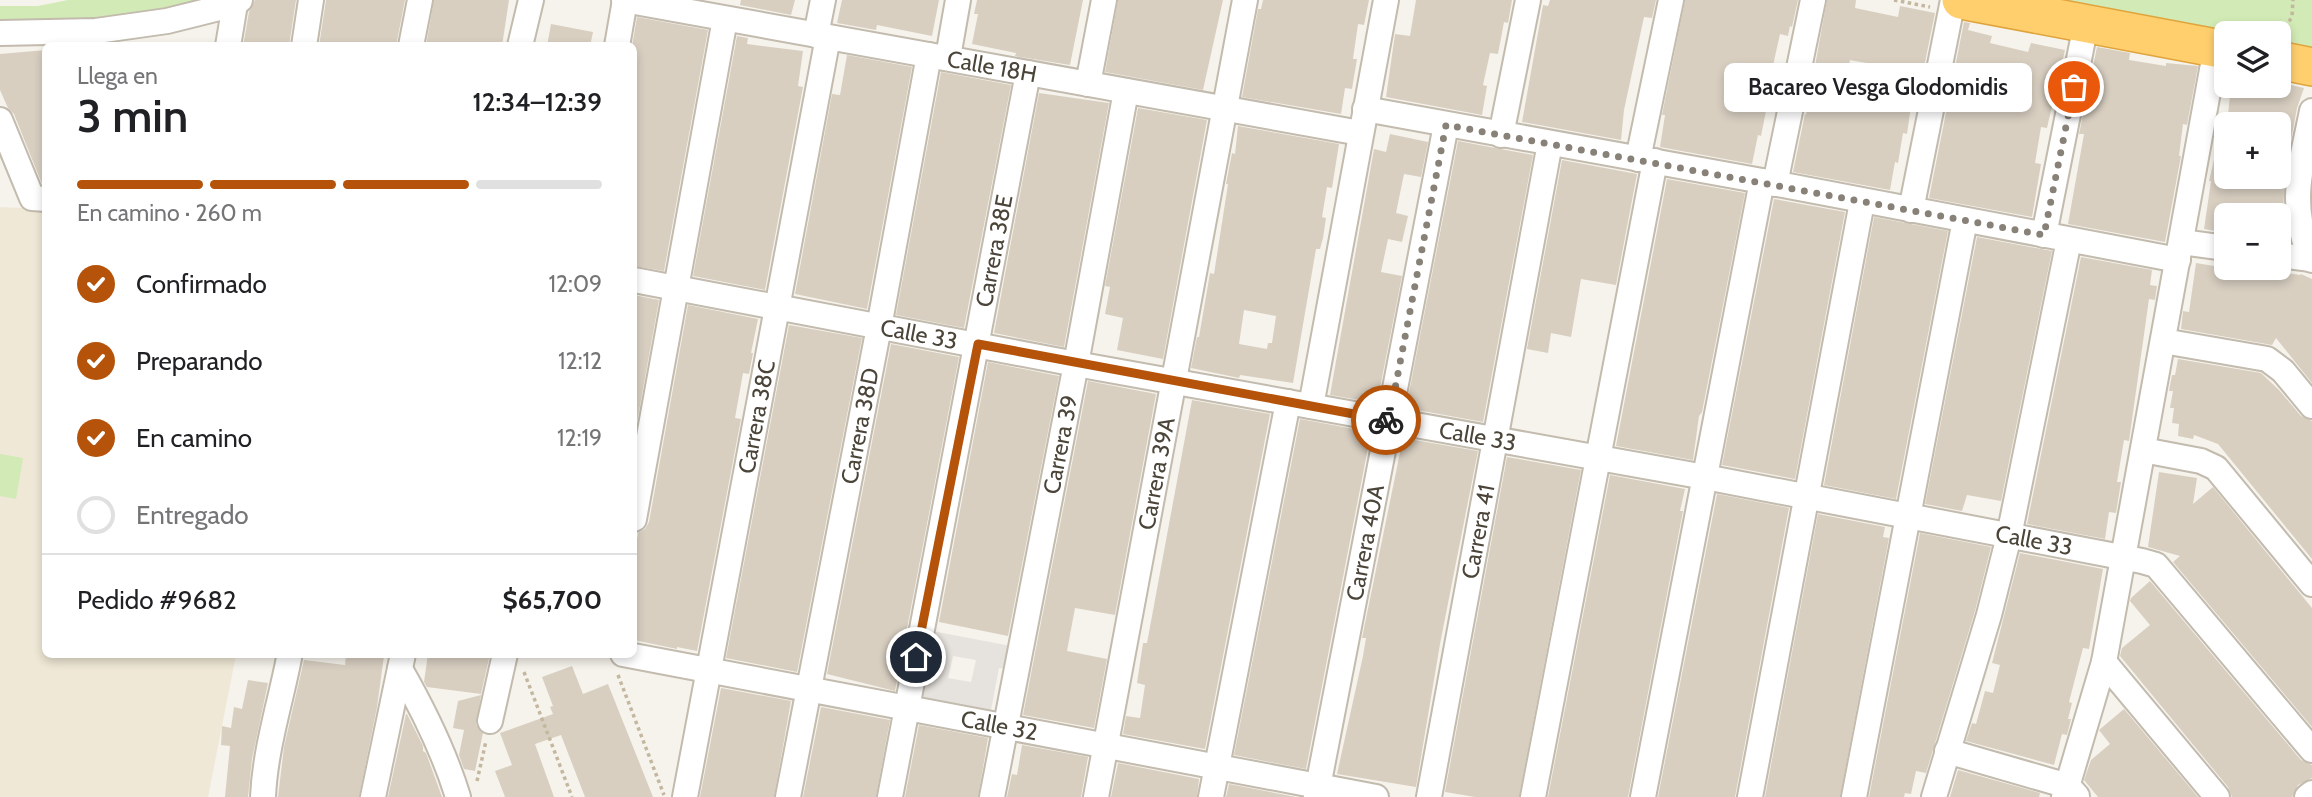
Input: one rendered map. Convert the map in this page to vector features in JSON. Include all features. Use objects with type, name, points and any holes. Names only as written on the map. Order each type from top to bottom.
[{"type":"highway","points":[[1961,0],[2214,48]]},
{"type":"highway","points":[[2291,62],[2312,66]]},
{"type":"street","points":[[305,42],[311,0]]},
{"type":"street","points":[[412,42],[421,0]]},
{"type":"street","points":[[521,42],[531,0]]},
{"type":"street","points":[[618,42],[624,0]]},
{"type":"street","name":"Calle 18H","points":[[624,0],[676,5],[725,19],[1223,109],[1446,125],[1769,182],[2069,240],[2179,251],[2214,249]]},
{"type":"street","name":"Carrera 38C","points":[[685,797],[778,306],[822,36],[823,0]]},
{"type":"street","name":"Carrera 38D","points":[[788,797],[879,327],[938,56],[958,0]]},
{"type":"street","points":[[1088,84],[1104,0]]},
{"type":"street","name":"Carrera 39A","points":[[1096,797],[1245,0]]},
{"type":"street","points":[[1211,797],[1300,404],[1386,0]]},
{"type":"street","points":[[1502,135],[1528,0]]},
{"type":"street","points":[[1533,797],[1597,458],[1671,0]]},
{"type":"street","points":[[1643,797],[1704,477],[1769,182],[1813,0]]},
{"type":"street","points":[[1911,210],[1953,0]]},
{"type":"street","points":[[0,33],[96,31],[167,21],[238,2],[229,42]]},
{"type":"street","points":[[637,502],[725,19]]},
{"type":"street","points":[[2044,235],[2086,24]]},
{"type":"street","name":"Carrera 38E","points":[[890,797],[1028,74]]},
{"type":"street","points":[[1947,751],[2070,793],[2104,662],[2179,251],[2214,83]]},
{"type":"street","name":"Carrera 39","points":[[992,797],[1126,91]]},
{"type":"street","points":[[2291,257],[2311,260],[2306,229],[2297,217],[2297,192],[2312,111]]},
{"type":"street","points":[[0,120],[39,198]]},
{"type":"street","name":"Carrera 40A","points":[[1317,791],[1446,125]]},
{"type":"street","name":"Carrera 41","points":[[1429,797],[1550,143]]},
{"type":"street","points":[[1750,797],[1862,201]]},
{"type":"street","points":[[1854,797],[1965,220]]},
{"type":"street","points":[[1934,797],[1989,615],[2009,536],[2069,240]]},
{"type":"street","name":"Calle 33","points":[[637,281],[1704,477],[2156,565],[2312,750]]},
{"type":"street","points":[[2163,341],[2267,359],[2283,371],[2312,406]]},
{"type":"street","points":[[2143,450],[2201,461],[2216,468],[2312,584]]},
{"type":"street","points":[[263,797],[268,750],[289,658]]},
{"type":"street","points":[[491,721],[514,661]]},
{"type":"street","name":"Calle 32","points":[[619,661],[709,672],[1217,767],[1317,791],[1376,797]]},
{"type":"street","points":[[402,662],[450,770],[467,791]]},
{"type":"street","points":[[373,797],[402,662]]},
{"type":"street","points":[[2104,662],[2217,797]]},
{"type":"street","points":[[2307,797],[2312,793]]},
{"type":"path","points":[[2290,21],[2292,0]]},
{"type":"path","points":[[514,661],[572,797]]},
{"type":"path","points":[[619,661],[665,797]]},
{"type":"path","points":[[467,791],[491,721]]},
{"type":"shaded area","points":[[0,207],[42,209],[42,658],[235,658],[208,797],[0,797]]},
{"type":"shaded area","points":[[932,631],[1011,646],[1006,669],[999,668],[990,715],[919,702]],"holes":[[[953,656],[976,660],[971,682],[948,678]]]},
{"type":"green space","points":[[68,0],[223,0],[170,14],[0,25],[0,6],[38,6]]},
{"type":"green space","points":[[2062,0],[2312,0],[2312,49],[2291,45],[2291,21],[2214,21],[2214,30]]},
{"type":"green space","points":[[0,454],[23,458],[16,499],[0,496]]},
{"type":"building","points":[[255,0],[296,0],[290,42],[244,42],[249,12]]},
{"type":"building","points":[[326,0],[405,0],[397,42],[320,42]]},
{"type":"building","points":[[434,0],[509,0],[503,42],[427,42]]},
{"type":"building","points":[[741,0],[795,0],[791,15],[740,5]]},
{"type":"building","points":[[842,0],[939,0],[932,36],[877,25],[876,30],[837,23]]},
{"type":"building","points":[[977,0],[1083,0],[1070,65],[1015,56],[1016,53],[972,44],[978,14],[974,14]]},
{"type":"building","points":[[1118,0],[1223,0],[1203,90],[1105,72]]},
{"type":"building","points":[[1263,0],[1369,0],[1364,25],[1358,24],[1353,59],[1357,59],[1352,89],[1345,88],[1341,114],[1242,97],[1258,9],[1261,9]]},
{"type":"building","points":[[1416,0],[1512,0],[1508,23],[1504,22],[1498,54],[1490,53],[1483,85],[1487,86],[1482,115],[1386,97],[1395,34],[1410,36]]},
{"type":"building","points":[[1550,0],[1656,0],[1652,18],[1644,17],[1624,110],[1621,140],[1522,122],[1543,5],[1548,6]]},
{"type":"building","points":[[1685,0],[1798,0],[1788,36],[1780,34],[1764,106],[1767,106],[1761,136],[1758,135],[1752,164],[1660,147],[1665,115],[1662,115]]},
{"type":"building","points":[[1827,0],[1856,0],[1855,8],[1898,17],[1900,6],[1935,13],[1923,72],[1916,71],[1907,134],[1903,133],[1890,190],[1793,172]],"holes":[[[1850,60],[1883,66],[1878,99],[1849,94],[1850,91],[1844,90]]]},
{"type":"building","points":[[637,17],[708,30],[664,271],[637,266],[637,42],[633,42]]},
{"type":"building","points":[[1964,22],[1970,23],[1968,30],[1992,36],[1990,43],[2028,52],[2031,43],[2065,50],[2047,128],[2041,127],[2035,163],[2041,164],[2032,217],[1929,198]]},
{"type":"building","points":[[551,24],[593,32],[591,42],[548,42]]},
{"type":"building","points":[[737,36],[748,38],[747,44],[803,51],[798,86],[803,87],[765,290],[693,276]]},
{"type":"building","points":[[2097,47],[2130,53],[2129,60],[2166,66],[2166,63],[2198,66],[2187,125],[2183,124],[2181,156],[2165,242],[2068,224],[2084,134],[2079,134]]},
{"type":"building","points":[[42,50],[42,184],[14,114],[8,108],[0,90],[0,54]]},
{"type":"building","points":[[847,55],[912,67],[867,309],[795,294],[832,94],[840,95]]},
{"type":"building","points":[[941,72],[1011,85],[964,328],[896,315]]},
{"type":"building","points":[[2291,85],[2304,88],[2291,140],[2291,112],[2228,112],[2230,98],[2291,98]]},
{"type":"building","points":[[1039,93],[1109,103],[1064,347],[994,333]]},
{"type":"building","points":[[1138,108],[1207,120],[1163,359],[1117,350],[1123,318],[1105,314],[1110,287],[1105,286]]},
{"type":"building","points":[[1238,126],[1339,144],[1332,188],[1327,187],[1322,217],[1326,218],[1323,238],[1320,249],[1316,249],[1293,383],[1240,375],[1239,378],[1191,368],[1210,273],[1214,274],[1226,184],[1232,153],[1235,154]],"holes":[[[1244,310],[1276,316],[1272,343],[1268,343],[1267,349],[1239,344]]]},
{"type":"building","points":[[1390,134],[1428,142],[1421,177],[1404,174],[1396,213],[1408,216],[1402,242],[1388,239],[1381,272],[1402,276],[1377,403],[1330,395],[1374,149],[1386,152]]},
{"type":"building","points":[[1458,141],[1533,155],[1483,422],[1406,408]]},
{"type":"building","points":[[1562,160],[1637,174],[1616,285],[1581,279],[1571,337],[1551,333],[1548,353],[1527,349]]},
{"type":"building","points":[[2214,160],[2214,189],[2284,189],[2284,203],[2214,203],[2214,231],[2204,229]]},
{"type":"building","points":[[1667,179],[1745,193],[1702,412],[1699,416],[1693,460],[1616,446]]},
{"type":"building","points":[[1774,199],[1845,212],[1795,479],[1722,465]]},
{"type":"building","points":[[1874,217],[1948,231],[1896,499],[1824,485]]},
{"type":"building","points":[[1977,237],[2052,251],[2001,501],[1967,495],[1962,511],[1925,504]]},
{"type":"building","points":[[2081,257],[2152,270],[2150,285],[2157,286],[2155,300],[2149,299],[2129,441],[2124,440],[2117,482],[2121,482],[2116,513],[2109,512],[2105,539],[2027,524]]},
{"type":"building","points":[[2196,263],[2214,266],[2214,280],[2291,280],[2291,274],[2312,279],[2312,383],[2276,338],[2272,345],[2181,329],[2183,311],[2189,312]]},
{"type":"building","points":[[637,296],[659,300],[637,422]]},
{"type":"building","points":[[688,305],[758,319],[749,374],[743,373],[735,418],[741,419],[697,651],[637,641],[637,539],[638,533],[645,529],[649,522]]},
{"type":"building","points":[[789,325],[862,338],[797,672],[726,658]]},
{"type":"building","points":[[891,344],[959,357],[895,691],[827,674]]},
{"type":"building","points":[[2178,359],[2261,373],[2301,416],[2312,421],[2312,559],[2218,444],[2194,435],[2193,439],[2178,436],[2179,424],[2172,423],[2174,408],[2170,408],[2173,391],[2169,391]]},
{"type":"building","points":[[988,362],[1059,376],[1008,636],[939,622]]},
{"type":"building","points":[[1088,381],[1156,394],[1115,615],[1075,608],[1067,651],[1107,659],[1094,728],[1023,715]]},
{"type":"building","points":[[1192,400],[1270,414],[1205,749],[1123,734],[1126,716],[1140,718],[1145,685],[1137,683],[1143,643],[1147,643]]},
{"type":"building","points":[[1300,419],[1371,432],[1306,769],[1234,755]]},
{"type":"building","points":[[1403,438],[1478,451],[1440,644],[1416,787],[1337,774],[1363,656],[1366,638],[1362,638]]},
{"type":"building","points":[[1507,457],[1581,470],[1519,797],[1475,797],[1445,792]]},
{"type":"building","points":[[2159,472],[2197,478],[2193,504],[2213,487],[2312,608],[2312,727],[2173,562],[2180,556],[2148,547]]},
{"type":"building","points":[[1610,475],[1685,489],[1628,797],[1548,797]]},
{"type":"building","points":[[1717,494],[1789,508],[1735,797],[1658,797]]},
{"type":"building","points":[[1818,514],[1885,527],[1883,537],[1889,538],[1840,797],[1765,797]]},
{"type":"building","points":[[1920,533],[1991,547],[1975,611],[1926,773],[1916,771],[1911,794],[1905,793],[1904,797],[1869,797]]},
{"type":"building","points":[[2020,553],[2103,569],[2089,649],[2083,648],[2069,702],[2072,703],[2068,719],[2071,719],[2067,735],[2062,734],[2054,765],[1966,741],[1972,723],[1976,724],[1985,691],[1993,693],[2000,665],[1992,663]]},
{"type":"building","points":[[2150,581],[2301,760],[2312,765],[2312,778],[2298,785],[2292,797],[2232,797],[2228,787],[2120,656],[2122,648],[2150,625],[2130,601]]},
{"type":"building","points":[[346,658],[384,658],[359,797],[278,797],[284,747],[304,660],[345,665]]},
{"type":"building","points":[[427,658],[489,658],[481,694],[427,687],[424,682]]},
{"type":"building","points":[[572,666],[583,694],[608,684],[653,797],[585,797],[561,735],[535,744],[554,797],[505,797],[495,771],[512,765],[500,733],[553,714],[550,707],[553,706],[542,677]]},
{"type":"building","points":[[248,680],[268,683],[252,759],[248,797],[225,797],[230,746],[221,745],[222,726],[231,728],[234,707],[242,709]]},
{"type":"building","points":[[721,688],[791,701],[774,797],[700,797]]},
{"type":"building","points":[[481,695],[476,725],[483,733],[475,771],[464,769],[459,755],[464,730],[453,728],[458,701]]},
{"type":"building","points":[[821,707],[890,720],[876,797],[803,797]]},
{"type":"building","points":[[2124,709],[2198,797],[2098,797],[2084,780],[2091,760],[2110,744],[2099,730]]},
{"type":"building","points":[[406,714],[423,746],[442,797],[388,797]]},
{"type":"building","points":[[919,725],[988,738],[978,797],[905,797]]},
{"type":"building","points":[[1022,745],[1088,757],[1081,797],[1007,797],[1012,774],[1017,775]]},
{"type":"building","points":[[1118,763],[1199,779],[1197,797],[1111,797]]},
{"type":"building","points":[[1958,770],[2040,793],[2039,797],[1950,797]]},
{"type":"building","points":[[1229,784],[1296,797],[1226,797]]},
{"type":"way so far","points":[[1386,420],[1389,420],[1446,125],[2044,235],[2074,87]]},
{"type":"place","name":"Bacareo Vesga Glodomidis","points":[[2074,87]]},
{"type":"route","points":[[916,657],[978,344],[1386,420]]}]
